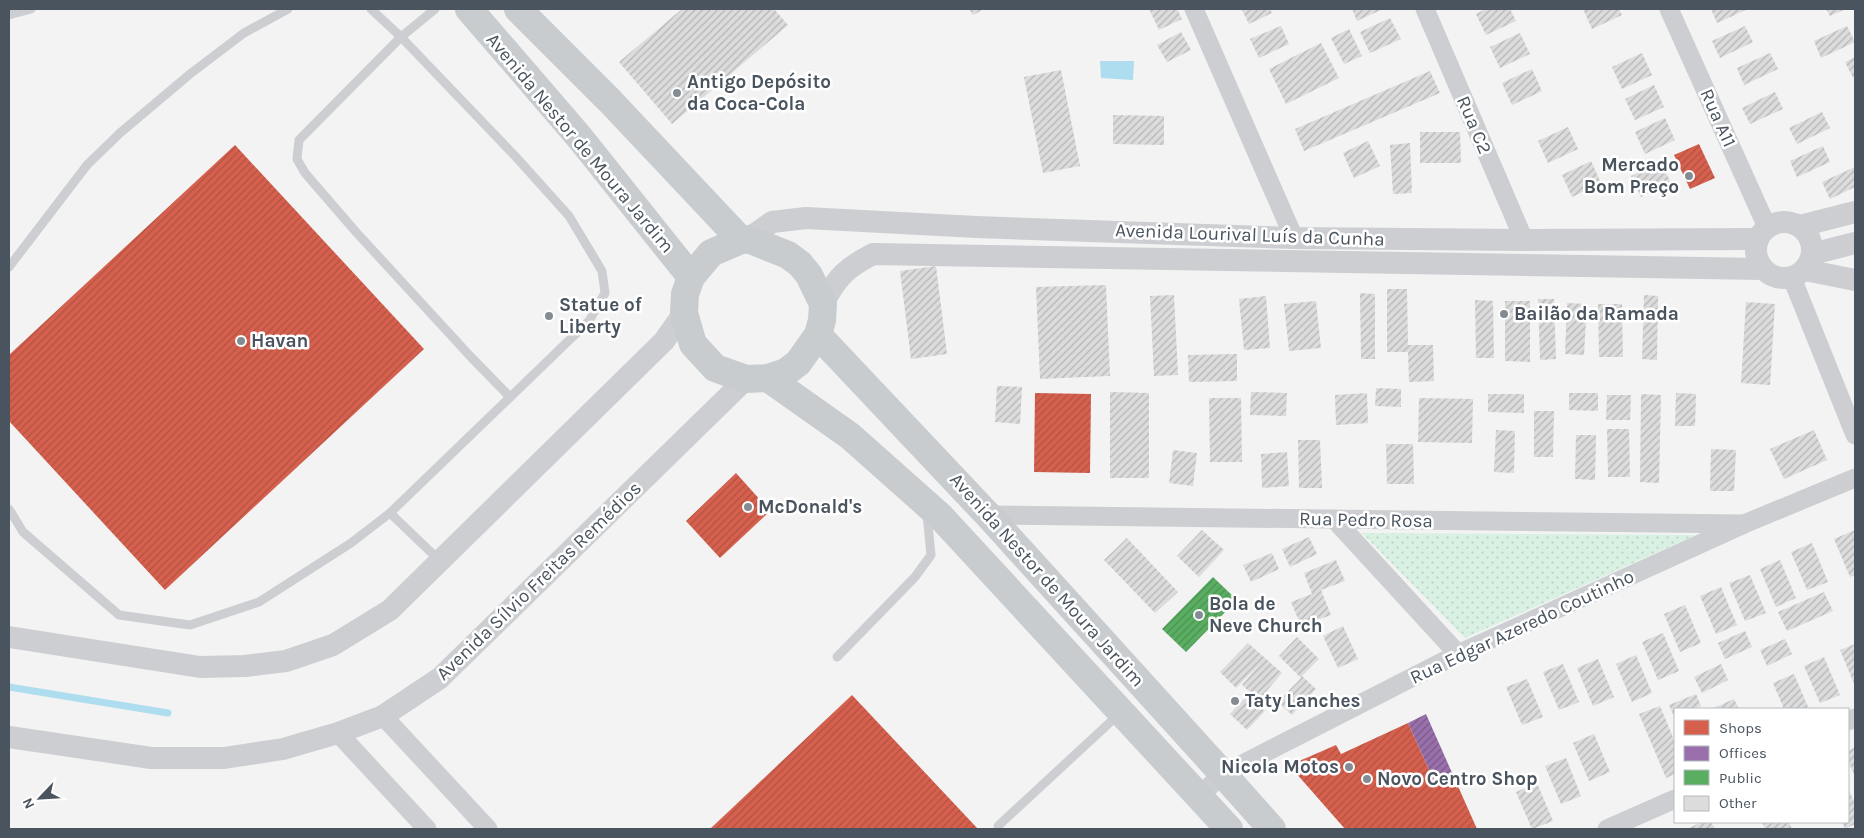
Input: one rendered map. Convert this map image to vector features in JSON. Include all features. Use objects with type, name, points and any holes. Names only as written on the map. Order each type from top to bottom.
[{"type":"main road","name":"Avenida Nestor de Moura Jardim","points":[[469,9],[580,138],[691,277]]},
{"type":"main road","name":"Avenida Nestor de Moura Jardim","points":[[518,9],[744,240],[788,255],[800,264],[809,275],[823,304]]},
{"type":"main road","name":"Avenida Nestor de Moura Jardim","points":[[744,240],[711,253],[691,277],[685,294],[684,313],[693,344],[715,368],[757,378],[850,436],[926,503],[1229,829]]},
{"type":"main road","points":[[757,378],[786,372],[798,363],[818,335],[822,320],[823,304]]},
{"type":"main road","name":"Avenida Nestor de Moura Jardim","points":[[818,335],[988,515],[1272,829]]},
{"type":"street","points":[[1194,9],[1294,238]]},
{"type":"street","name":"Rua C2","points":[[1425,9],[1524,240]]},
{"type":"street","name":"Rua A11","points":[[1669,9],[1762,233]]},
{"type":"street","name":"Avenida Lourival Luís da Cunha","points":[[744,240],[772,222],[806,218],[976,227],[1294,238],[1524,240],[1762,233],[1778,222],[1789,222],[1800,226],[1855,212]]},
{"type":"street","points":[[1800,226],[1810,239],[1803,267],[1855,435]]},
{"type":"street","points":[[1762,233],[1755,250],[1757,260],[1762,269]]},
{"type":"street","name":"Avenida Lourival Luís da Cunha","points":[[823,304],[834,283],[844,272],[856,262],[873,254],[1762,269],[1776,278],[1855,243]]},
{"type":"street","points":[[1803,267],[1855,280]]},
{"type":"street","points":[[9,637],[200,667],[245,666],[286,660],[333,645],[390,610],[441,562],[664,342],[684,313]]},
{"type":"street","name":"Avenida Sílvio Freitas Remédios","points":[[9,737],[151,758],[224,758],[284,749],[338,733],[383,716],[440,678],[757,378]]},
{"type":"street","name":"Rua Edgar Azeredo Coutinho","points":[[1200,796],[1223,774],[1458,654],[1744,524],[1855,478]]},
{"type":"street","name":"Rua Pedro Rosa","points":[[988,515],[1744,524]]},
{"type":"street","points":[[1334,520],[1458,654]]},
{"type":"street","points":[[383,716],[488,829]]},
{"type":"street","points":[[338,733],[427,829]]},
{"type":"street","points":[[1607,829],[1674,799]]},
{"type":"lane","points":[[9,15],[31,9]]},
{"type":"lane","points":[[9,267],[86,165],[120,133],[190,74],[244,33],[288,9]]},
{"type":"lane","points":[[9,509],[22,532],[119,615],[190,625],[259,602],[352,543],[390,513],[589,322],[604,293],[602,271],[569,216],[516,157],[401,37],[371,9]]},
{"type":"lane","points":[[435,9],[401,37],[299,140],[297,159],[305,173],[356,232],[510,397]]},
{"type":"lane","points":[[837,658],[915,576],[931,555],[926,503]]},
{"type":"lane","points":[[390,513],[441,562]]},
{"type":"lane","points":[[998,826],[1122,712]]},
{"type":"green space","points":[[1362,533],[1696,535],[1465,638]]},
{"type":"water","points":[[1100,61],[1134,61],[1133,80],[1101,78]]},
{"type":"building: Shops","points":[[1699,144],[1715,178],[1690,189],[1674,155]]},
{"type":"building: Shops","points":[[235,145],[424,349],[165,590],[9,421],[9,355]]},
{"type":"building: Shops","points":[[1035,393],[1091,394],[1090,473],[1034,472]]},
{"type":"building: Shops","points":[[736,473],[770,511],[720,558],[686,521]]},
{"type":"building: Shops","points":[[852,695],[978,829],[710,829]]},
{"type":"building: Shops","name":"Novo Centro Shop","points":[[1408,723],[1435,783],[1453,775],[1477,829],[1345,829],[1295,772],[1297,762],[1336,745],[1341,754]]},
{"type":"building: Offices","points":[[1426,714],[1453,775],[1435,783],[1408,723]]},
{"type":"building: Public","name":"Bola de Neve Church","points":[[1213,577],[1237,600],[1186,652],[1162,629]]},
{"type":"building: Other","name":"Antigo Depósito da Coca-Cola","points":[[682,9],[774,9],[788,25],[672,124],[619,62]]},
{"type":"building: Other","points":[[969,9],[984,9],[973,15]]},
{"type":"building: Other","points":[[1149,9],[1177,9],[1182,19],[1159,30]]},
{"type":"building: Other","points":[[1270,9],[1272,13],[1249,24],[1242,10]]},
{"type":"building: Other","points":[[1352,9],[1383,9],[1357,21]]},
{"type":"building: Other","points":[[1486,9],[1510,9],[1516,21],[1486,35],[1476,14]]},
{"type":"building: Other","points":[[1583,9],[1619,9],[1622,15],[1592,29]]},
{"type":"building: Other","points":[[1711,9],[1748,9],[1717,23]]},
{"type":"building: Other","points":[[1826,9],[1846,9],[1830,16]]},
{"type":"building: Other","points":[[1390,18],[1401,39],[1370,53],[1360,32]]},
{"type":"building: Other","points":[[1281,26],[1289,44],[1259,58],[1250,39]]},
{"type":"building: Other","points":[[1745,26],[1753,42],[1720,58],[1712,41]]},
{"type":"building: Other","points":[[1847,26],[1855,42],[1821,58],[1814,41]]},
{"type":"building: Other","points":[[1349,29],[1362,56],[1344,64],[1331,38]]},
{"type":"building: Other","points":[[1181,32],[1191,50],[1167,62],[1157,45]]},
{"type":"building: Other","points":[[1520,33],[1530,54],[1500,68],[1490,47]]},
{"type":"building: Other","points":[[1321,43],[1339,78],[1286,104],[1269,69]]},
{"type":"building: Other","points":[[1642,53],[1652,75],[1622,89],[1612,67]]},
{"type":"building: Other","points":[[1770,53],[1778,69],[1744,85],[1737,68]]},
{"type":"building: Other","points":[[1855,57],[1855,77],[1853,78],[1845,62]]},
{"type":"building: Other","points":[[1532,69],[1542,91],[1512,105],[1502,83]]},
{"type":"building: Other","points":[[1061,70],[1080,166],[1043,173],[1024,77]]},
{"type":"building: Other","points":[[1430,71],[1440,93],[1304,151],[1295,129]]},
{"type":"building: Other","points":[[1654,85],[1664,107],[1635,120],[1625,99]]},
{"type":"building: Other","points":[[1775,92],[1783,109],[1750,124],[1742,108]]},
{"type":"building: Other","points":[[1822,112],[1830,128],[1797,144],[1789,128]]},
{"type":"building: Other","points":[[1113,115],[1164,116],[1164,145],[1113,144]]},
{"type":"building: Other","points":[[1665,118],[1675,140],[1645,154],[1635,132]]},
{"type":"building: Other","points":[[1568,127],[1578,149],[1548,163],[1538,141]]},
{"type":"building: Other","points":[[1420,132],[1460,132],[1461,163],[1420,163]]},
{"type":"building: Other","points":[[1368,141],[1380,166],[1354,178],[1343,153]]},
{"type":"building: Other","points":[[1410,143],[1412,193],[1393,194],[1390,145]]},
{"type":"building: Other","points":[[1823,146],[1830,162],[1797,177],[1790,161]]},
{"type":"building: Other","points":[[1591,161],[1601,183],[1572,197],[1562,175]]},
{"type":"building: Other","points":[[1661,162],[1671,183],[1641,197],[1631,176]]},
{"type":"building: Other","points":[[1855,167],[1855,187],[1830,199],[1822,182]]},
{"type":"building: Other","points":[[936,266],[947,354],[911,359],[900,271]]},
{"type":"building: Other","points":[[1106,285],[1110,376],[1040,379],[1036,287]]},
{"type":"building: Other","points":[[1387,289],[1407,289],[1408,345],[1433,345],[1434,381],[1409,382],[1408,352],[1387,352]]},
{"type":"building: Other","points":[[1360,293],[1375,294],[1375,359],[1361,359]]},
{"type":"building: Other","points":[[1174,295],[1178,375],[1154,376],[1150,296]]},
{"type":"building: Other","points":[[1644,295],[1658,296],[1657,360],[1642,359]]},
{"type":"building: Other","points":[[1266,296],[1270,348],[1244,350],[1239,299]]},
{"type":"building: Other","points":[[1538,299],[1554,299],[1556,359],[1540,360]]},
{"type":"building: Other","points":[[1475,300],[1493,301],[1494,358],[1476,358]]},
{"type":"building: Other","points":[[1316,301],[1321,348],[1289,351],[1284,304]]},
{"type":"building: Other","points":[[1505,301],[1530,301],[1530,362],[1505,361]]},
{"type":"building: Other","points":[[1746,302],[1775,304],[1770,385],[1741,383]]},
{"type":"building: Other","points":[[1567,303],[1587,304],[1584,355],[1565,354]]},
{"type":"building: Other","points":[[1598,304],[1622,304],[1623,357],[1599,357]]},
{"type":"building: Other","points":[[1237,354],[1237,381],[1189,382],[1188,355]]},
{"type":"building: Other","points":[[997,386],[1022,387],[1020,424],[995,422]]},
{"type":"building: Other","points":[[1376,388],[1401,389],[1401,407],[1375,406]]},
{"type":"building: Other","points":[[1110,392],[1149,393],[1149,478],[1110,478]]},
{"type":"building: Other","points":[[1251,392],[1287,393],[1286,416],[1250,415]]},
{"type":"building: Other","points":[[1367,393],[1368,423],[1336,425],[1335,395]]},
{"type":"building: Other","points":[[1569,393],[1598,393],[1598,411],[1569,410]]},
{"type":"building: Other","points":[[1676,393],[1696,394],[1695,426],[1675,426]]},
{"type":"building: Other","points":[[1488,394],[1524,394],[1524,413],[1488,412]]},
{"type":"building: Other","points":[[1641,394],[1661,395],[1659,483],[1640,482]]},
{"type":"building: Other","points":[[1607,395],[1631,395],[1630,420],[1606,420]]},
{"type":"building: Other","points":[[1209,398],[1241,398],[1242,462],[1210,462]]},
{"type":"building: Other","points":[[1419,398],[1473,399],[1472,443],[1418,442]]},
{"type":"building: Other","points":[[1534,411],[1554,411],[1553,457],[1534,457]]},
{"type":"building: Other","points":[[1607,429],[1629,429],[1630,477],[1608,477]]},
{"type":"building: Other","points":[[1496,430],[1515,431],[1514,473],[1494,472]]},
{"type":"building: Other","points":[[1814,430],[1827,460],[1784,479],[1770,449]]},
{"type":"building: Other","points":[[1576,435],[1596,435],[1595,480],[1575,479]]},
{"type":"building: Other","points":[[1298,440],[1320,440],[1322,488],[1299,488]]},
{"type":"building: Other","points":[[1386,444],[1413,444],[1414,484],[1387,484]]},
{"type":"building: Other","points":[[1711,449],[1736,450],[1734,491],[1710,491]]},
{"type":"building: Other","points":[[1173,450],[1197,453],[1193,486],[1169,483]]},
{"type":"building: Other","points":[[1287,452],[1289,486],[1262,488],[1261,454]]},
{"type":"building: Other","points":[[1202,530],[1224,550],[1199,577],[1177,556]]},
{"type":"building: Other","points":[[1855,530],[1855,575],[1850,577],[1834,539]]},
{"type":"building: Other","points":[[1309,537],[1317,554],[1290,567],[1282,549]]},
{"type":"building: Other","points":[[1127,538],[1178,592],[1155,613],[1104,560]]},
{"type":"building: Other","points":[[1812,543],[1828,582],[1807,590],[1791,552]]},
{"type":"building: Other","points":[[1272,553],[1279,569],[1251,582],[1243,565]]},
{"type":"building: Other","points":[[1336,560],[1345,581],[1321,590],[1331,615],[1301,626],[1291,602],[1312,594],[1304,573]]},
{"type":"building: Other","points":[[1780,560],[1796,598],[1776,607],[1760,569]]},
{"type":"building: Other","points":[[1750,575],[1766,613],[1745,621],[1729,583]]},
{"type":"building: Other","points":[[1721,587],[1737,625],[1716,634],[1700,596]]},
{"type":"building: Other","points":[[1824,592],[1833,611],[1787,631],[1778,612]]},
{"type":"building: Other","points":[[1685,605],[1701,643],[1680,652],[1664,614]]},
{"type":"building: Other","points":[[1343,626],[1358,659],[1338,668],[1323,636]]},
{"type":"building: Other","points":[[1745,631],[1752,647],[1725,659],[1718,643]]},
{"type":"building: Other","points":[[1663,633],[1679,671],[1658,680],[1642,642]]},
{"type":"building: Other","points":[[1297,637],[1319,659],[1302,676],[1316,689],[1292,715],[1278,702],[1301,678],[1279,656]]},
{"type":"building: Other","points":[[1785,639],[1792,654],[1767,666],[1760,650]]},
{"type":"building: Other","points":[[1248,643],[1282,673],[1259,700],[1242,685],[1260,664],[1236,688],[1220,672]]},
{"type":"building: Other","points":[[1855,644],[1855,686],[1840,650]]},
{"type":"building: Other","points":[[1636,655],[1652,693],[1632,702],[1616,664]]},
{"type":"building: Other","points":[[1824,657],[1840,695],[1820,703],[1804,666]]},
{"type":"building: Other","points":[[1598,659],[1614,697],[1593,706],[1577,668]]},
{"type":"building: Other","points":[[1563,664],[1579,702],[1559,710],[1543,672]]},
{"type":"building: Other","points":[[1721,664],[1728,680],[1702,693],[1694,677]]},
{"type":"building: Other","points":[[1794,674],[1809,708],[1784,708],[1773,683]]},
{"type":"building: Other","points":[[1527,679],[1543,717],[1522,725],[1506,687]]},
{"type":"building: Other","points":[[1696,694],[1701,706],[1696,708],[1674,708],[1674,717],[1669,705]]},
{"type":"building: Other","points":[[1248,695],[1265,711],[1247,730],[1230,714]]},
{"type":"building: Other","points":[[1734,699],[1738,708],[1714,708]]},
{"type":"building: Other","points":[[1660,706],[1674,740],[1674,774],[1666,778],[1639,714]]},
{"type":"building: Other","points":[[1594,734],[1610,772],[1589,781],[1573,743]]},
{"type":"building: Other","points":[[1855,747],[1855,777],[1849,763],[1849,750]]},
{"type":"building: Other","points":[[1566,758],[1581,796],[1561,804],[1545,766]]},
{"type":"building: Other","points":[[1537,783],[1553,821],[1532,829],[1516,792]]},
{"type":"building: Other","points":[[1849,790],[1855,804],[1855,824],[1845,829],[1842,823],[1849,823]]},
{"type":"building: Other","points":[[1700,823],[1712,823],[1715,829],[1687,829]]},
{"type":"building: Other","points":[[1762,823],[1789,823],[1792,829],[1765,829]]},
{"type":"waterway","points":[[9,687],[168,713]]},
{"type":"place","name":"Antigo Depósito da Coca-Cola","points":[[677,93]]},
{"type":"place","name":"Mercado Bom Preço","points":[[1689,176]]},
{"type":"place","name":"Bailão da Ramada","points":[[1504,314]]},
{"type":"place","name":"Statue of Liberty","points":[[549,316]]},
{"type":"place","name":"Havan","points":[[241,341]]},
{"type":"place","name":"McDonald's","points":[[748,507]]},
{"type":"place","name":"Bola de Neve Church","points":[[1199,615]]},
{"type":"place","name":"Taty Lanches","points":[[1235,701]]},
{"type":"place","name":"Nicola Motos","points":[[1349,767]]},
{"type":"place","name":"Novo Centro Shop","points":[[1367,779]]}]
